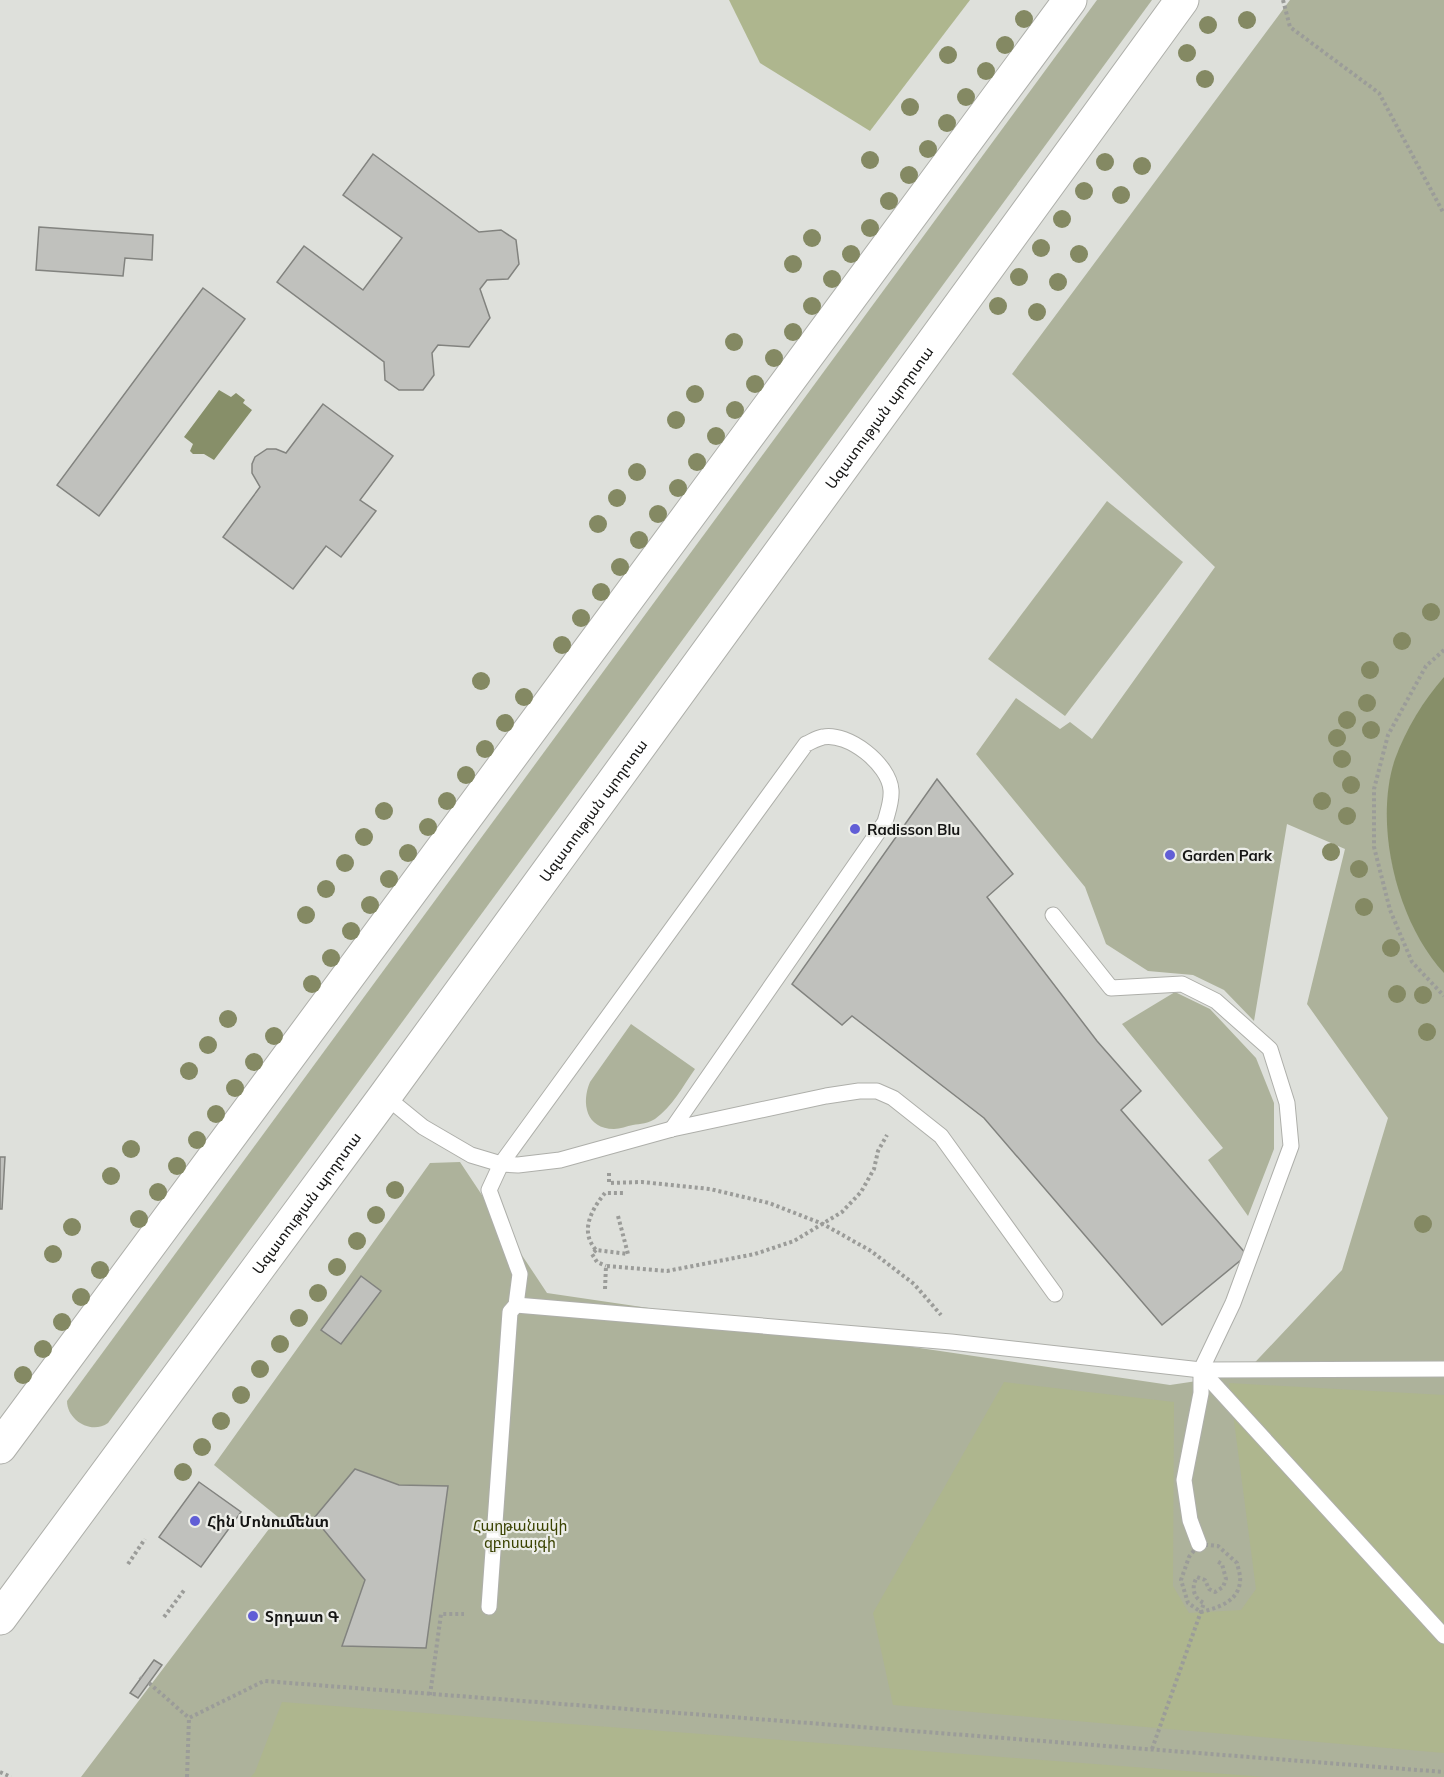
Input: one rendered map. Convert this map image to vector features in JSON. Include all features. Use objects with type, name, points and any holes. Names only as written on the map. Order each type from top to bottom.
[{"type":"main road","points":[[0,1447],[1070,0]]},
{"type":"main road","name":"Ազատության պողոտա","points":[[0,1618],[385,1096],[1182,0]]},
{"type":"lane","points":[[489,1607],[510,1312],[516,1305],[520,1274],[489,1190],[501,1164],[806,744],[824,736],[843,739],[867,752],[882,769],[891,788],[890,806],[885,822],[672,1129]]},
{"type":"lane","points":[[1053,915],[1112,988],[1182,984],[1216,1001],[1270,1049],[1287,1103],[1291,1146],[1233,1303],[1201,1370],[1201,1393],[1184,1480],[1190,1520],[1199,1544]]},
{"type":"lane","points":[[385,1096],[423,1127],[471,1155],[501,1164],[518,1165],[560,1160],[672,1129],[826,1096],[859,1090],[877,1090],[893,1098],[941,1136],[1055,1294]]},
{"type":"lane","points":[[516,1305],[951,1342],[1201,1370],[1444,1369]]},
{"type":"lane","points":[[1201,1370],[1444,1636]]},
{"type":"path","points":[[1283,0],[1290,27],[1379,93],[1444,214]]},
{"type":"path","points":[[1444,651],[1426,666],[1388,735],[1374,789],[1374,847],[1390,910],[1412,962],[1444,996]]},
{"type":"path","points":[[596,1250],[592,1254],[597,1262],[606,1266],[667,1271],[755,1254],[794,1241],[842,1212],[861,1191],[874,1169],[878,1151],[887,1135]]},
{"type":"path","points":[[609,1173],[609,1183],[642,1182],[710,1189],[769,1203],[823,1224],[871,1251],[914,1284],[944,1320],[932,1319]]},
{"type":"path","points":[[613,1193],[616,1183]]},
{"type":"path","points":[[618,1216],[628,1254],[596,1250],[591,1244],[589,1232],[591,1212],[605,1193],[624,1193]]},
{"type":"path","points":[[606,1266],[604,1282],[606,1294]]},
{"type":"path","points":[[128,1564],[145,1539]]},
{"type":"path","points":[[1199,1544],[1218,1546],[1237,1563],[1240,1583],[1231,1600],[1201,1612],[1188,1603],[1181,1580],[1189,1557],[1199,1544]]},
{"type":"path","points":[[1152,1749],[1204,1603],[1193,1590],[1194,1582],[1197,1577],[1205,1580],[1209,1588],[1215,1592],[1223,1587],[1226,1579],[1222,1564],[1215,1559]]},
{"type":"path","points":[[164,1617],[185,1588]]},
{"type":"path","points":[[430,1695],[441,1614],[478,1613],[489,1607]]},
{"type":"path","points":[[189,1718],[264,1681],[1444,1772]]},
{"type":"path","points":[[149,1683],[189,1718]]},
{"type":"path","points":[[187,1777],[189,1718]]},
{"type":"path","points":[[0,1772],[11,1777]]},
{"type":"green space","points":[[1097,0],[1152,0],[108,1423],[94,1427],[81,1424],[71,1414],[67,1401]]},
{"type":"green space","name":"Հաղթանակի զբոսայգի","points":[[1290,0],[1444,0],[1444,1777],[81,1777],[278,1517],[214,1465],[430,1163],[460,1162],[547,1293],[1170,1385],[1244,1374],[1342,1270],[1388,1118],[1307,1004],[1345,849],[1287,824],[1254,1021],[1224,990],[1193,975],[1148,971],[1106,944],[1085,887],[976,754],[1016,698],[1060,729],[1070,722],[1092,739],[1215,567],[1012,374]]},
{"type":"green space","points":[[1107,501],[1183,562],[1065,716],[988,659]]},
{"type":"green space","points":[[1175,992],[1210,1009],[1256,1058],[1274,1103],[1274,1149],[1248,1216],[1208,1160],[1223,1148],[1122,1024]]},
{"type":"green space","points":[[631,1024],[695,1069],[672,1102],[655,1119],[619,1129],[605,1128],[597,1125],[588,1113],[587,1090],[590,1082]]},
{"type":"shaded area","points":[[729,0],[970,0],[870,131],[760,63]]},
{"type":"shaded area","points":[[219,390],[231,397],[236,393],[252,410],[214,460],[204,454],[193,454],[190,451],[193,444],[184,437]]},
{"type":"shaded area","points":[[1444,677],[1444,973],[1427,952],[1413,928],[1402,900],[1388,842],[1387,813],[1389,785],[1399,748],[1416,716]]},
{"type":"shaded area","points":[[1004,1382],[1174,1402],[1173,1586],[1189,1613],[1241,1610],[1256,1589],[1229,1383],[1444,1395],[1444,1753],[893,1705],[873,1613]]},
{"type":"shaded area","points":[[282,1702],[1265,1777],[251,1777]]},
{"type":"building","points":[[373,154],[479,232],[501,230],[516,240],[519,264],[508,279],[487,280],[480,289],[490,318],[469,347],[438,345],[432,353],[434,375],[423,390],[399,390],[385,380],[384,362],[277,282],[304,246],[363,290],[402,238],[343,195]]},
{"type":"building","points":[[39,227],[153,235],[152,260],[125,258],[123,276],[36,270]]},
{"type":"building","points":[[203,288],[245,319],[99,516],[57,485]]},
{"type":"building","points":[[323,404],[393,456],[360,500],[376,511],[341,557],[326,546],[293,589],[223,537],[260,487],[252,473],[255,457],[267,449],[276,449],[286,453]]},
{"type":"building","points":[[937,779],[1013,874],[987,897],[1097,1041],[1141,1091],[1121,1110],[1247,1255],[1162,1325],[984,1118],[852,1016],[842,1025],[792,984]]},
{"type":"building","points":[[0,1157],[5,1157],[2,1209],[0,1209]]},
{"type":"building","points":[[361,1276],[381,1291],[341,1344],[321,1330]]},
{"type":"building","points":[[355,1469],[399,1485],[448,1486],[426,1648],[342,1646],[365,1580],[314,1518]]},
{"type":"building","points":[[199,1482],[241,1512],[201,1567],[159,1537]]},
{"type":"building","points":[[154,1660],[162,1665],[138,1698],[130,1693]]},
{"type":"place","name":"Radisson Blu","points":[[855,829]]},
{"type":"place","name":"Garden Park","points":[[1170,855]]},
{"type":"place","name":"Հին Մոնումենտ","points":[[195,1521]]},
{"type":"place","name":"Տրդատ Գ","points":[[253,1616]]}]
